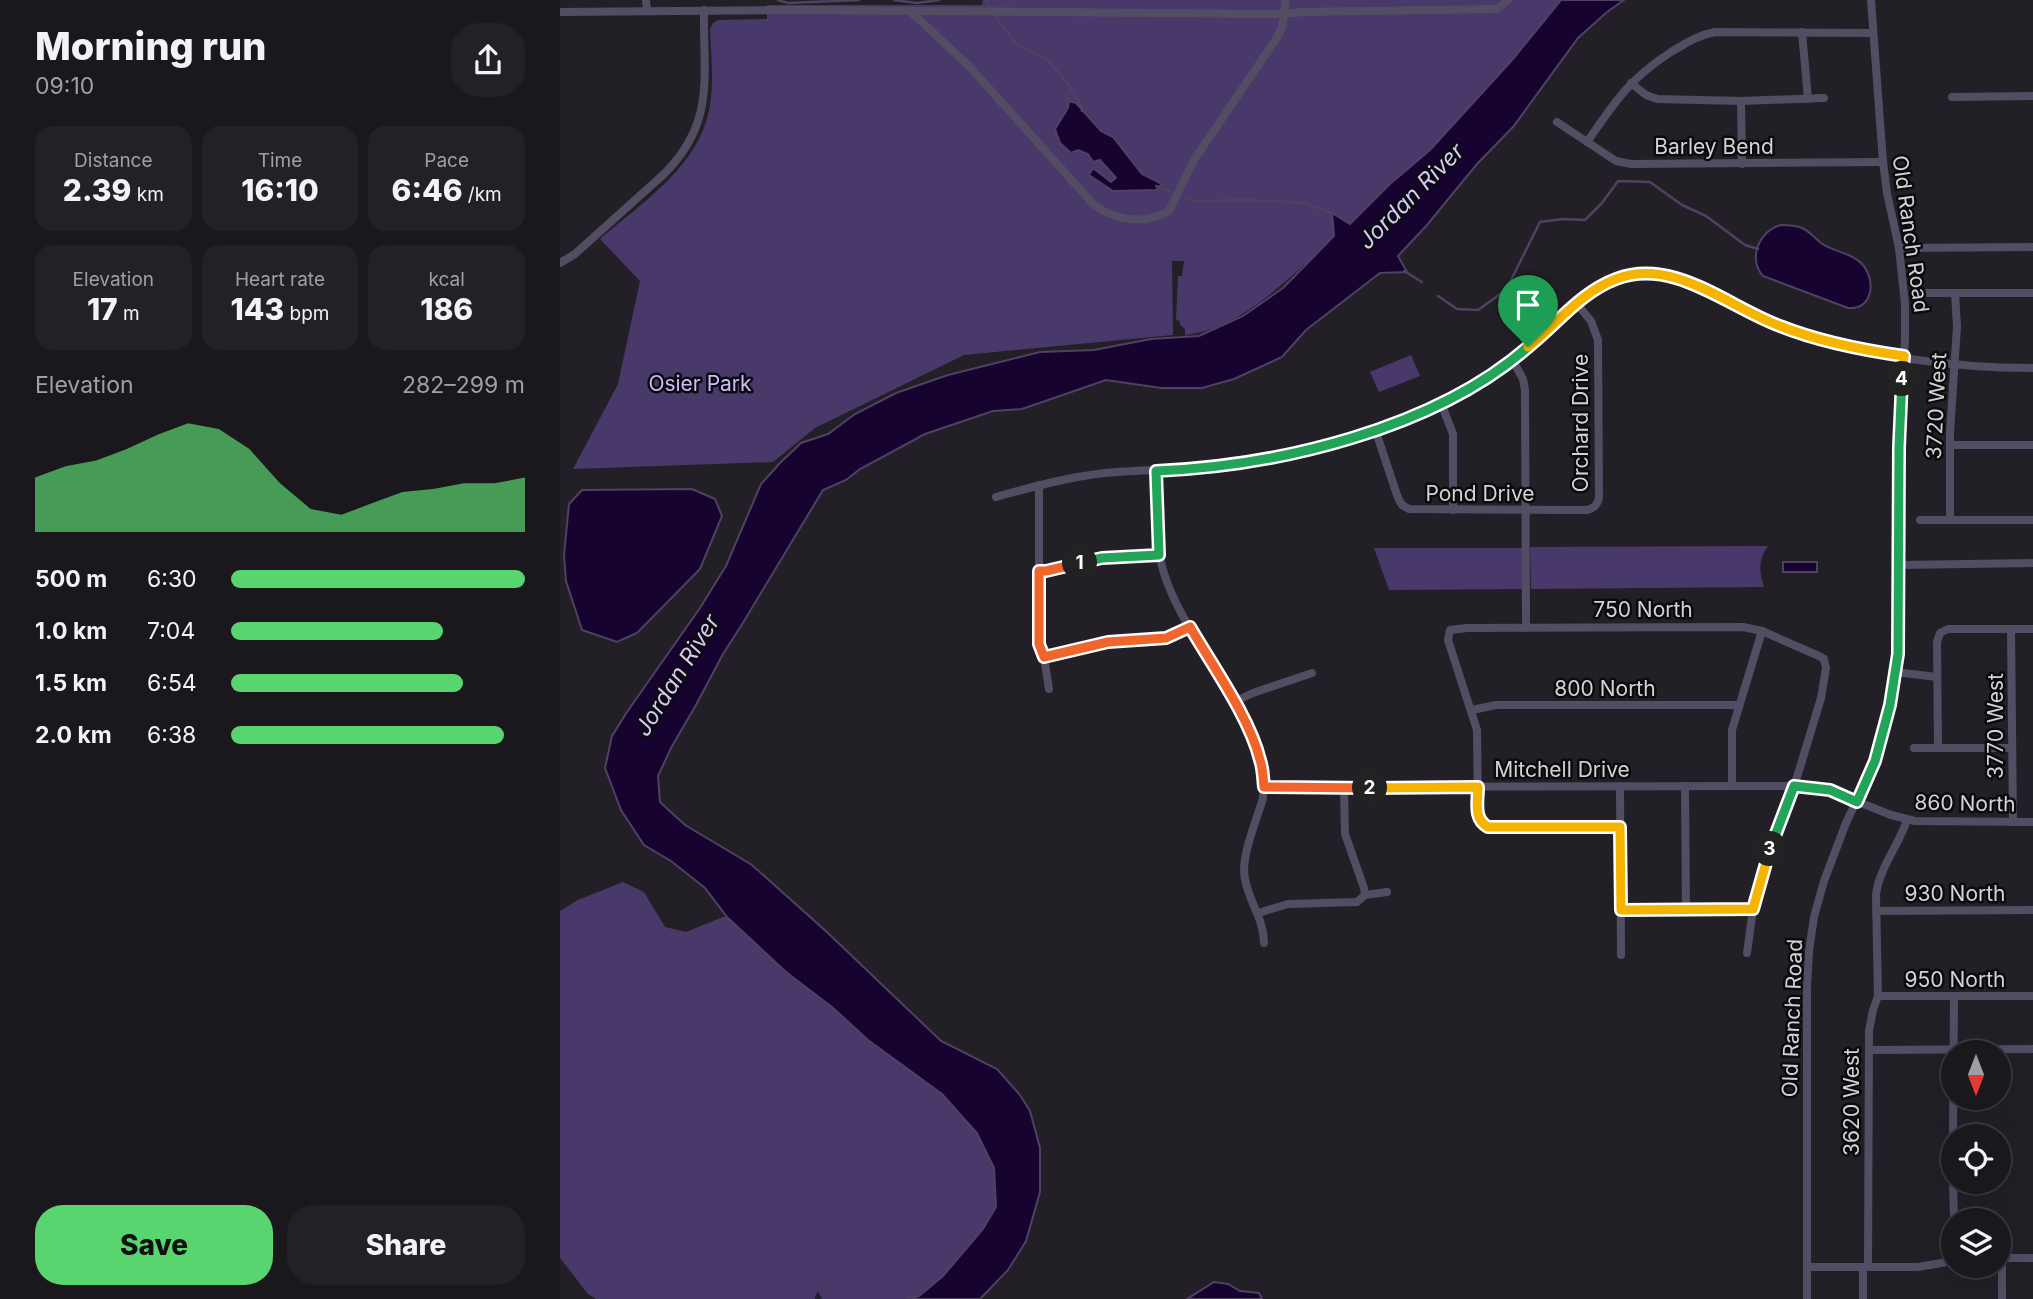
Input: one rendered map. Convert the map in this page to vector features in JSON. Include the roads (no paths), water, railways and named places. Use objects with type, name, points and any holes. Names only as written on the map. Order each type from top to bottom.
[{"type":"street","points":[[646,0],[647,10]]},
{"type":"street","points":[[912,12],[968,65],[1094,205],[1117,216],[1140,220],[1161,216],[1169,211],[1194,160],[1276,39],[1282,28],[1286,0]]},
{"type":"street","points":[[560,12],[704,10],[1284,14],[1497,9],[1508,0]]},
{"type":"street","name":"Old Ranch Road","points":[[1807,1299],[1809,951],[1824,881],[1846,823],[1875,761],[1890,705],[1899,624],[1899,424],[1905,304],[1899,248],[1883,162],[1871,0]]},
{"type":"street","points":[[560,263],[575,254],[664,174],[689,144],[704,105],[704,10]]},
{"type":"street","points":[[1587,142],[1631,83],[1655,63],[1701,35],[1715,32],[1872,33]]},
{"type":"street","points":[[1802,32],[1808,99]]},
{"type":"street","points":[[1631,83],[1657,99],[1741,101],[1824,98]]},
{"type":"street","points":[[1952,97],[2033,96]]},
{"type":"street","points":[[1741,101],[1742,164]]},
{"type":"street","name":"Barley Bend","points":[[1557,122],[1623,163],[1883,162]]},
{"type":"street","points":[[1899,248],[2033,247]]},
{"type":"street","points":[[996,496],[1091,475],[1211,467],[1256,461],[1324,445],[1375,429],[1441,402],[1513,361],[1596,289],[1614,280],[1642,273],[1661,274],[1689,282],[1763,320],[1841,345],[1955,365],[2033,368]]},
{"type":"street","points":[[1926,293],[2033,293]]},
{"type":"street","name":"3720 West","points":[[1950,520],[1950,445],[1957,326],[1955,293]]},
{"type":"street","name":"Orchard Drive","points":[[1577,304],[1591,321],[1598,340],[1599,497],[1596,506]]},
{"type":"street","points":[[1513,361],[1525,390],[1526,628]]},
{"type":"street","points":[[1441,402],[1453,434],[1453,510]]},
{"type":"street","name":"Pond Drive","points":[[1375,429],[1396,494],[1402,505],[1413,510],[1587,510],[1596,506]]},
{"type":"street","points":[[1950,445],[2033,445]]},
{"type":"street","points":[[1156,471],[1159,555],[1171,592],[1234,702],[1262,765],[1263,798],[1244,868],[1245,883],[1263,927],[1264,943]]},
{"type":"street","points":[[1040,485],[1039,644],[1049,689]]},
{"type":"street","points":[[1920,520],[2033,520]]},
{"type":"street","points":[[1039,571],[1102,558],[1159,555]]},
{"type":"street","points":[[1899,565],[2033,564]]},
{"type":"street","name":"750 North","points":[[1472,710],[1448,640],[1450,630],[1734,626],[1762,631],[1819,656],[1826,664],[1821,698],[1794,786]]},
{"type":"street","points":[[1044,657],[1108,642],[1166,638],[1190,627]]},
{"type":"street","name":"3770 West","points":[[2011,629],[2013,822]]},
{"type":"street","points":[[1938,748],[1937,642],[1943,631],[2033,629]]},
{"type":"street","points":[[1732,786],[1732,730],[1762,631]]},
{"type":"street","points":[[1895,672],[1937,677]]},
{"type":"street","points":[[1234,702],[1252,693],[1312,673]]},
{"type":"street","name":"800 North","points":[[1472,710],[1496,705],[1739,705]]},
{"type":"street","points":[[1472,710],[1477,730],[1478,818],[1482,823],[1491,828],[1620,827]]},
{"type":"street","points":[[1914,748],[2012,748]]},
{"type":"street","points":[[1620,786],[1621,955]]},
{"type":"street","points":[[1685,786],[1686,909]]},
{"type":"street","points":[[1747,953],[1753,909],[1768,856],[1794,786]]},
{"type":"street","name":"Mitchell Drive","points":[[1264,787],[1794,786],[1830,790],[1857,802]]},
{"type":"street","points":[[1344,788],[1345,834],[1365,895]]},
{"type":"street","name":"860 North","points":[[1857,802],[1907,820],[2033,822]]},
{"type":"street","name":"3620 West","points":[[1863,1299],[1866,1267],[1869,1031],[1878,996],[1876,895],[1879,880],[1907,820]]},
{"type":"street","points":[[1258,913],[1288,904],[1357,902],[1365,895],[1387,892]]},
{"type":"street","points":[[1621,910],[1753,909]]},
{"type":"street","name":"930 North","points":[[1876,911],[2033,910]]},
{"type":"street","name":"950 North","points":[[1878,996],[2033,996]]},
{"type":"street","points":[[1953,1040],[1954,997]]},
{"type":"street","points":[[2011,1049],[2033,1049]]},
{"type":"street","points":[[1869,1050],[1941,1050]]},
{"type":"street","points":[[2011,1258],[2033,1258]]},
{"type":"street","points":[[1807,1267],[1918,1267],[1941,1263]]},
{"type":"street","points":[[2001,1278],[2002,1299]]},
{"type":"water","name":"Jordan River","points":[[1561,0],[1624,0],[1578,38],[1513,127],[1477,164],[1398,256],[1407,272],[1380,273],[1306,330],[1282,357],[1234,379],[1202,388],[1161,388],[1106,380],[1022,409],[993,411],[925,434],[860,469],[846,480],[823,490],[723,654],[671,748],[658,776],[660,802],[685,825],[752,865],[941,1041],[997,1069],[1030,1111],[1040,1148],[1040,1192],[1026,1241],[1008,1270],[980,1299],[905,1299],[919,1296],[943,1276],[983,1229],[996,1207],[994,1168],[977,1133],[942,1094],[868,1040],[832,1007],[786,972],[727,917],[705,888],[671,861],[644,845],[621,810],[605,768],[612,736],[726,566],[761,484],[801,443],[828,434],[855,414],[896,393],[948,375],[1040,352],[1094,350],[1151,339],[1199,336],[1243,316],[1283,288],[1334,236],[1332,213],[1350,224],[1390,184],[1430,150],[1513,59]]},
{"type":"water","points":[[1069,101],[1076,103],[1101,131],[1113,137],[1142,174],[1162,184],[1156,190],[1113,191],[1089,175],[1093,168],[1111,182],[1116,178],[1100,160],[1093,162],[1088,154],[1078,150],[1071,153],[1060,143],[1055,129],[1068,108]]},
{"type":"water","points":[[1781,225],[1802,228],[1824,245],[1859,261],[1867,272],[1871,286],[1863,304],[1848,308],[1763,276],[1756,261],[1758,246],[1767,233]]},
{"type":"water","points":[[692,489],[715,499],[722,516],[700,569],[637,633],[617,642],[582,630],[566,581],[564,555],[569,504],[582,490]]},
{"type":"water","points":[[1783,562],[1817,562],[1817,572],[1783,572]]},
{"type":"water","points":[[1214,1282],[1228,1284],[1240,1291],[1259,1293],[1262,1299],[1187,1299]]},
{"type":"waterway","points":[[778,0],[788,3],[859,0]]},
{"type":"waterway","points":[[894,0],[917,3],[939,0]]},
{"type":"waterway","points":[[986,0],[991,9]]},
{"type":"waterway","points":[[995,16],[1017,45],[1047,59],[1068,84],[1082,111]]},
{"type":"waterway","points":[[1438,296],[1457,309],[1478,310],[1506,290],[1540,222],[1585,220],[1618,181],[1650,182],[1682,205],[1706,216],[1745,245],[1758,249]]},
{"type":"waterway","points":[[1156,186],[1174,193]]},
{"type":"waterway","points":[[1185,198],[1193,201],[1304,203],[1332,213]]},
{"type":"waterway","points":[[1404,271],[1422,282]]},
{"type":"park label","name":"Osier Park","points":[[700,383]]}]
